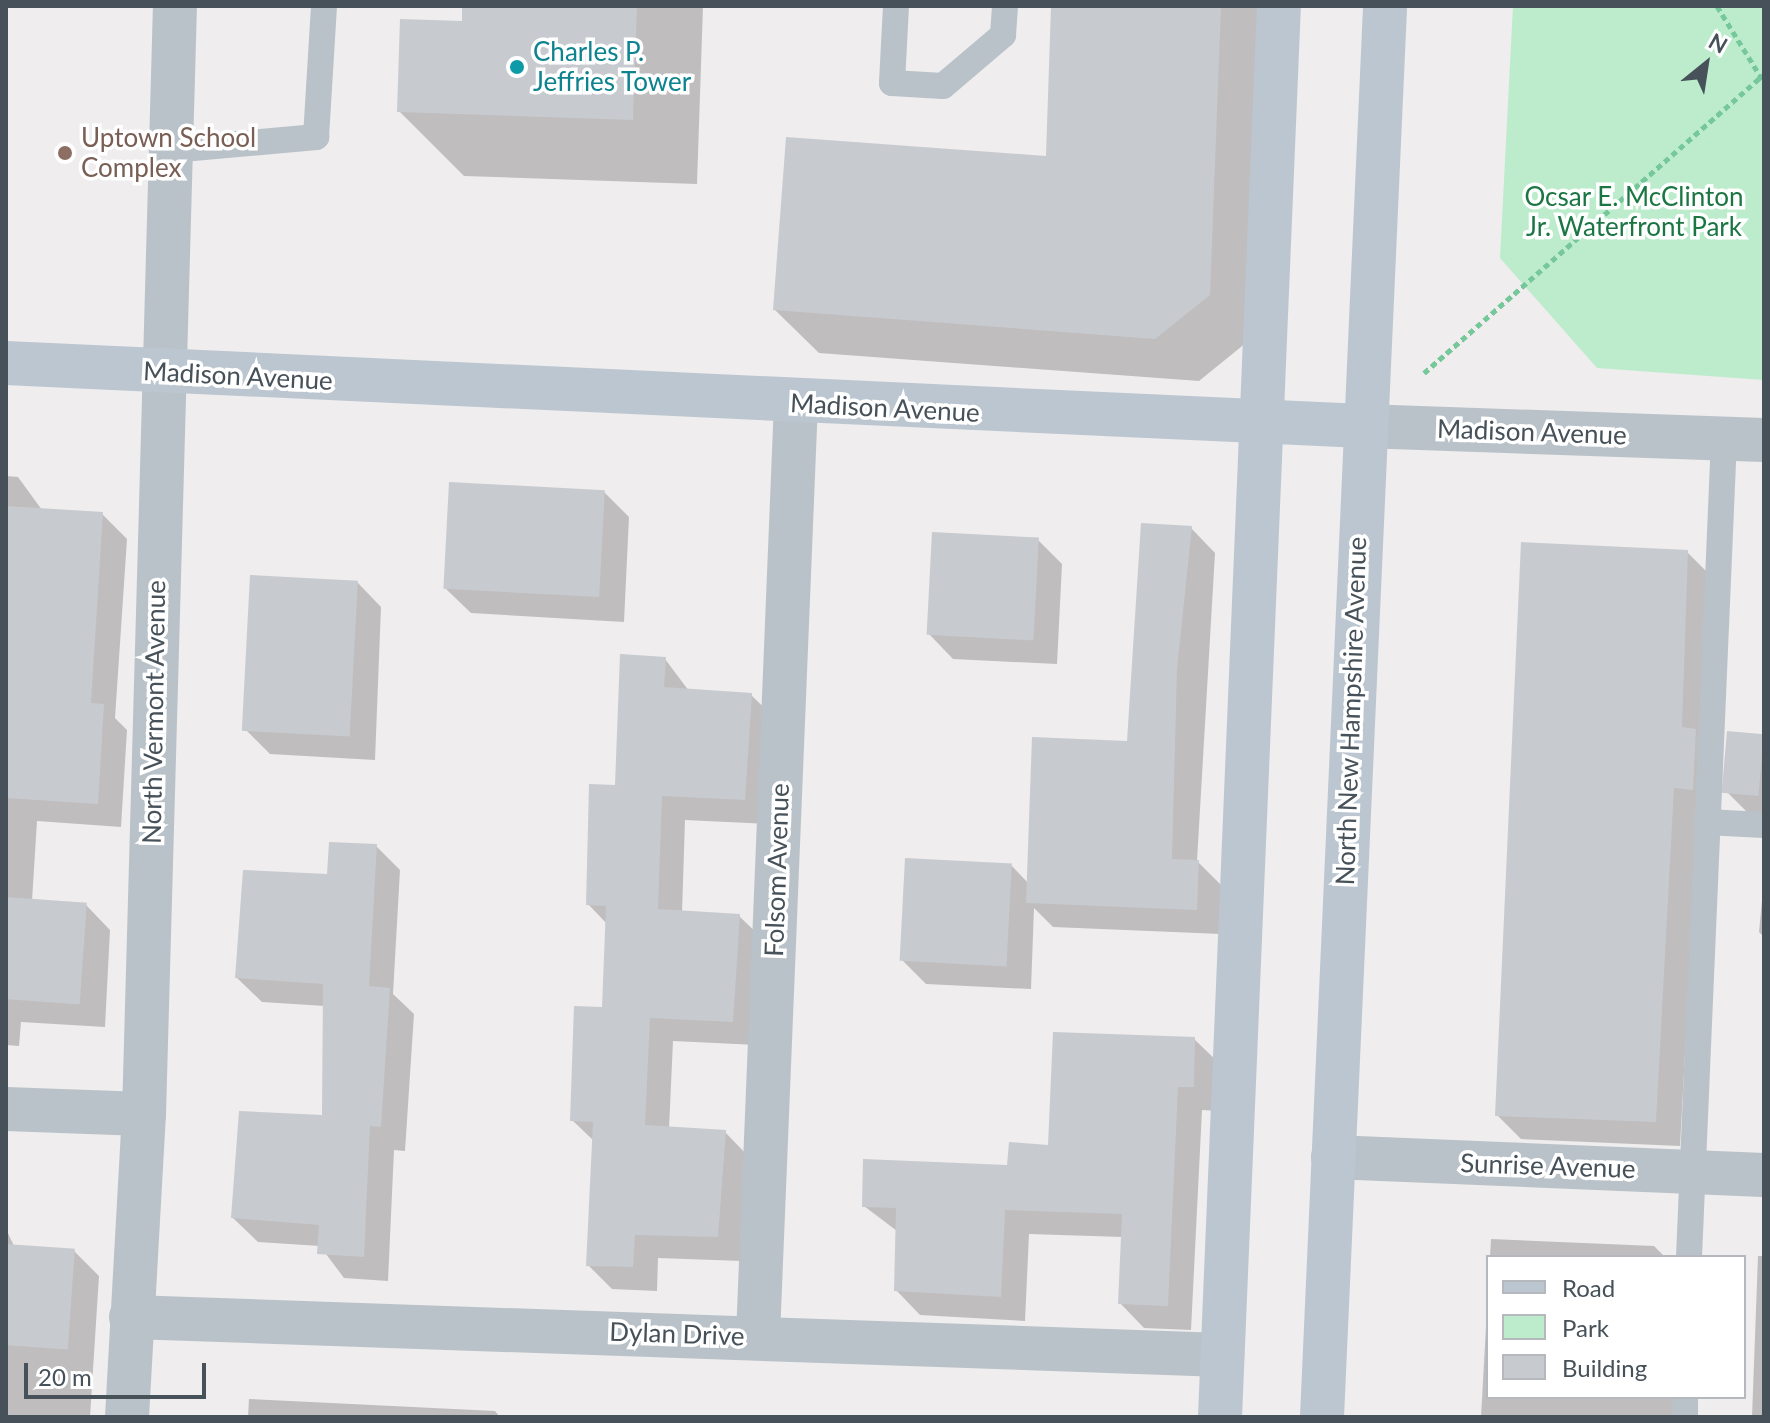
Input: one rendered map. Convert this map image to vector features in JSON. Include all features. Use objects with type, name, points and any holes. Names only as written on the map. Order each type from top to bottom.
[{"type":"street","name":"North Vermont Avenue","points":[[127,1417],[144,1114],[175,6]]},
{"type":"street","points":[[1220,1417],[1259,426],[1279,6]]},
{"type":"street","name":"North New Hampshire Avenue","points":[[1322,1417],[1363,426],[1385,6]]},
{"type":"street","name":"Madison Avenue","points":[[6,363],[1259,426],[1363,426],[1744,439]]},
{"type":"street","name":"Folsom Avenue","points":[[758,1336],[796,404]]},
{"type":"street","points":[[6,1109],[144,1114]]},
{"type":"street","name":"Sunrise Avenue","points":[[1333,1157],[1764,1175]]},
{"type":"street","name":"Dylan Drive","points":[[131,1317],[758,1336],[1222,1355]]},
{"type":"lane","points":[[171,150],[316,137],[324,6]]},
{"type":"lane","points":[[896,6],[892,83],[943,86],[1003,35],[1005,6]]},
{"type":"lane","points":[[1689,1255],[1706,822],[1744,439]]},
{"type":"lane","points":[[1706,822],[1764,825]]},
{"type":"path","points":[[1363,426],[1762,80],[1717,6]]},
{"type":"green space","name":"Ocsar E. McClinton Jr. Waterfront Park","points":[[1513,6],[1764,6],[1764,380],[1597,368],[1500,258]]},
{"type":"building","name":"Charles P. Jeffries Tower","points":[[462,6],[637,6],[633,120],[397,112],[400,19],[462,21]]},
{"type":"building","points":[[1051,6],[1221,6],[1210,295],[1155,339],[773,310],[786,137],[1046,156]]},
{"type":"building","points":[[449,482],[605,490],[599,597],[443,589]]},
{"type":"building","points":[[6,506],[103,512],[91,703],[104,704],[98,804],[6,798]]},
{"type":"building","points":[[1141,523],[1192,526],[1177,669],[1172,859],[1199,860],[1197,910],[1026,903],[1032,737],[1127,741]]},
{"type":"building","points":[[932,532],[1039,538],[1033,640],[927,635]]},
{"type":"building","points":[[1521,542],[1688,550],[1682,727],[1696,729],[1693,790],[1674,788],[1656,1122],[1495,1116]]},
{"type":"building","points":[[250,575],[358,581],[350,736],[242,731]]},
{"type":"building","points":[[620,654],[666,657],[664,687],[752,693],[745,800],[662,796],[658,909],[740,914],[733,1022],[650,1018],[645,1125],[726,1130],[718,1237],[635,1235],[633,1267],[586,1266],[593,1122],[570,1121],[574,1006],[602,1007],[606,906],[586,905],[589,784],[615,785]]},
{"type":"building","points":[[1727,731],[1764,734],[1758,796],[1722,793]]},
{"type":"building","points":[[329,842],[377,844],[369,986],[390,988],[381,1127],[370,1126],[364,1257],[317,1254],[319,1225],[231,1218],[239,1111],[322,1115],[323,984],[235,978],[243,870],[327,874]]},
{"type":"building","points":[[905,858],[1012,864],[1006,966],[900,961]]},
{"type":"building","points":[[6,897],[87,903],[80,1004],[6,999]]},
{"type":"building","points":[[1053,1032],[1195,1037],[1194,1087],[1178,1087],[1168,1306],[1118,1304],[1122,1214],[1005,1210],[1001,1297],[894,1291],[896,1208],[862,1207],[863,1159],[1007,1165],[1009,1142],[1048,1145]]},
{"type":"building","points":[[6,1244],[75,1249],[68,1350],[6,1345]]},
{"type":"place","name":"Charles P. Jeffries Tower","points":[[517,67]]},
{"type":"place","name":"Uptown School Complex","points":[[65,153]]}]
